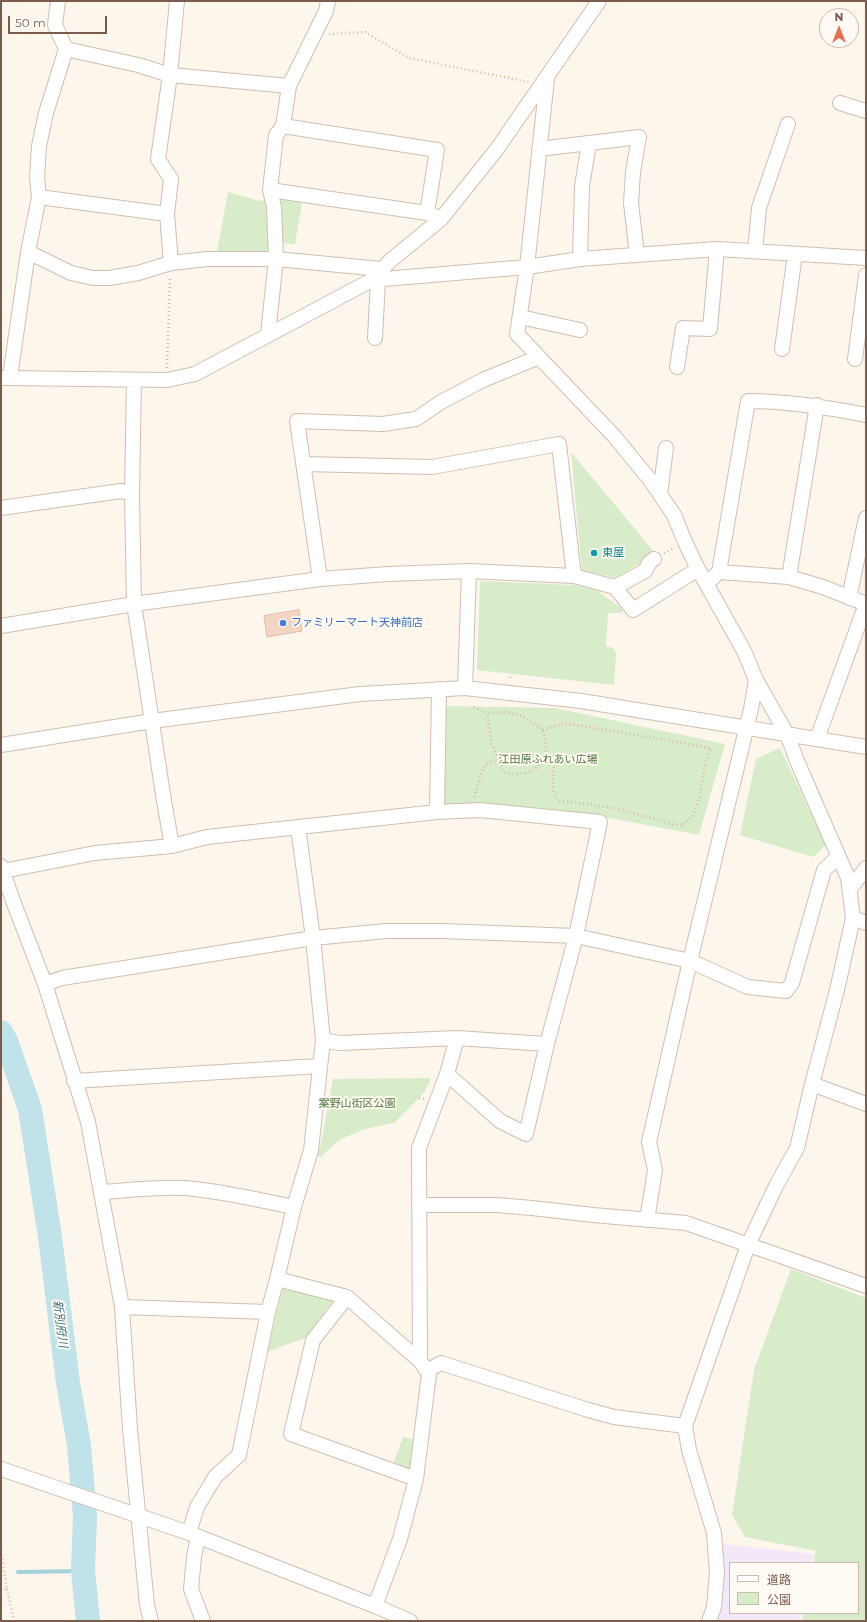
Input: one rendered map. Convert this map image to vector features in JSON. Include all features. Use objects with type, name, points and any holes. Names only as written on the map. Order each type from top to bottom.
[{"type":"street","points":[[58,1],[55,25],[66,49],[46,113],[39,146],[37,177],[39,197],[6,377],[167,380],[195,374],[377,276],[441,219],[497,149],[600,1]]},
{"type":"street","points":[[171,263],[167,214],[171,179],[158,159],[170,75],[177,1]]},
{"type":"street","points":[[268,334],[276,259],[274,207],[270,190],[276,135],[283,126],[289,86],[326,11],[328,1]]},
{"type":"street","points":[[66,49],[138,65],[170,75],[289,86]]},
{"type":"street","points":[[545,82],[527,267],[517,334],[614,436],[651,481],[674,515],[698,569],[744,651],[756,680],[787,734],[838,858],[848,878],[859,920],[837,990],[797,1148],[776,1186],[748,1245],[684,1426],[689,1450],[714,1533],[717,1573],[714,1607],[710,1621]]},
{"type":"street","points":[[840,103],[866,111]]},
{"type":"street","points":[[755,251],[759,208],[788,124]]},
{"type":"street","points":[[283,126],[437,150],[427,213]]},
{"type":"street","points":[[539,149],[639,137],[633,172],[631,203],[637,255]]},
{"type":"street","points":[[580,259],[582,186],[589,143]]},
{"type":"street","points":[[270,190],[427,213],[441,219]]},
{"type":"street","points":[[39,197],[167,214]]},
{"type":"street","points":[[28,252],[49,264],[71,273],[93,278],[110,278],[138,273],[171,263],[207,259],[276,259],[377,276],[527,267],[580,259],[717,249],[866,258]]},
{"type":"street","points":[[677,367],[683,328],[710,329],[717,249]]},
{"type":"street","points":[[782,349],[795,254]]},
{"type":"street","points":[[855,359],[866,275]]},
{"type":"street","points":[[375,338],[377,276]]},
{"type":"street","points":[[520,317],[580,330]]},
{"type":"street","points":[[320,579],[297,421],[383,424],[416,418],[440,402],[483,380],[539,357]]},
{"type":"street","points":[[134,380],[132,494],[134,604],[172,846]]},
{"type":"street","points":[[707,583],[719,572],[748,401],[779,401],[817,405],[866,415]]},
{"type":"street","points":[[789,577],[817,405]]},
{"type":"street","points":[[304,464],[432,466],[559,444],[574,576]]},
{"type":"street","points":[[660,494],[666,448]]},
{"type":"street","points":[[1,508],[121,491],[132,494]]},
{"type":"street","points":[[849,598],[866,518]]},
{"type":"street","points":[[615,587],[645,571],[650,562],[654,559]]},
{"type":"street","points":[[1,626],[134,604],[320,579],[388,574],[468,571],[574,576],[615,587],[633,610],[698,569]]},
{"type":"street","points":[[465,688],[468,571]]},
{"type":"street","points":[[719,572],[789,577],[823,587],[866,604],[817,739]]},
{"type":"street","points":[[647,1220],[655,1170],[649,1142],[690,961],[747,727],[756,680]]},
{"type":"street","points":[[437,812],[439,688]]},
{"type":"street","points":[[1,745],[152,721],[360,694],[439,688],[465,688],[581,701],[866,747]]},
{"type":"street","points":[[151,1621],[147,1605],[133,1514],[130,1429],[122,1307],[102,1192],[88,1122],[45,984],[2,869],[96,853],[172,846],[207,836],[437,812],[480,810],[600,822],[576,936],[547,1044],[526,1134],[500,1121],[447,1074]]},
{"type":"street","points":[[203,1621],[191,1589],[197,1507],[215,1477],[239,1455],[268,1312],[278,1279],[294,1207],[311,1150],[323,1040],[313,938],[298,827]]},
{"type":"street","points":[[45,984],[62,978],[313,938],[386,931],[576,936],[690,961],[748,987],[786,991],[792,984],[824,870],[838,858]]},
{"type":"street","points":[[850,889],[866,868]]},
{"type":"street","points":[[323,1040],[339,1043],[457,1038],[547,1044]]},
{"type":"street","points":[[423,1366],[420,1148],[447,1074],[457,1038]]},
{"type":"street","points":[[74,1081],[319,1066]]},
{"type":"street","points":[[812,1084],[866,1104]]},
{"type":"street","points":[[102,1192],[153,1188],[185,1188],[205,1190],[294,1207]]},
{"type":"street","points":[[420,1206],[504,1206],[686,1223],[866,1286]]},
{"type":"street","points":[[278,1279],[347,1297],[430,1374],[416,1479],[400,1539],[375,1606]]},
{"type":"street","points":[[347,1297],[313,1340],[291,1434],[416,1479]]},
{"type":"street","points":[[122,1307],[268,1312]]},
{"type":"street","points":[[423,1366],[442,1363],[614,1417],[684,1426]]},
{"type":"street","points":[[1,1469],[194,1535],[410,1621]]},
{"type":"path","points":[[315,34],[365,32],[409,58],[545,82]]},
{"type":"path","points":[[167,380],[171,263]]},
{"type":"path","points":[[654,559],[685,542]]},
{"type":"path","points":[[474,707],[488,713],[505,712],[522,716],[543,730],[545,740],[544,757],[536,769],[525,774],[514,776],[504,772],[491,737],[488,713]]},
{"type":"path","points":[[543,730],[562,724],[576,725],[711,749],[706,758],[702,781],[693,815],[682,826],[602,806],[559,801],[556,798],[553,788],[553,762],[544,757]]},
{"type":"path","points":[[474,799],[482,771],[486,764],[498,758]]},
{"type":"path","points":[[1,1551],[14,1621]]},
{"type":"path","points":[[1,1590],[7,1589]]},
{"type":"shaded area","points":[[723,1544],[813,1554],[811,1562],[729,1562],[729,1614],[801,1614],[799,1621],[716,1621],[724,1585]]},
{"type":"green space","points":[[228,192],[260,201],[265,200],[271,254],[217,251]]},
{"type":"green space","points":[[277,198],[302,203],[295,244],[281,243]]},
{"type":"green space","points":[[571,452],[656,554],[615,578],[582,570]]},
{"type":"green space","points":[[480,581],[575,585],[598,591],[622,609],[622,613],[608,613],[606,646],[612,648],[616,653],[614,685],[477,670]]},
{"type":"green space","name":"江田原ふれあい広場","points":[[445,706],[555,708],[725,744],[699,835],[599,816],[444,804]]},
{"type":"green space","points":[[780,748],[826,845],[813,857],[740,835],[756,759]]},
{"type":"green space","name":"案野山街区公園","points":[[431,1078],[426,1090],[394,1123],[365,1129],[339,1140],[321,1157],[316,1156],[321,1144],[333,1079]]},
{"type":"green space","points":[[791,1269],[866,1298],[866,1621],[802,1621],[803,1614],[859,1614],[859,1562],[813,1562],[816,1551],[745,1537],[732,1515],[754,1370]]},
{"type":"green space","points":[[283,1287],[333,1301],[307,1337],[267,1352]]},
{"type":"green space","points":[[403,1437],[415,1440],[411,1470],[393,1464]]},
{"type":"building","name":"ファミリーマート天神前店","points":[[299,610],[302,631],[267,637],[264,616]]},
{"type":"waterway","name":"新別府川","points":[[1,1032],[6,1041],[30,1109],[50,1237],[68,1383],[79,1445],[85,1516],[83,1571],[88,1621]]},
{"type":"waterway","points":[[18,1572],[83,1571]]},
{"type":"place","name":"東屋","points":[[594,553]]},
{"type":"place","name":"ファミリーマート天神前店","points":[[283,623]]}]
